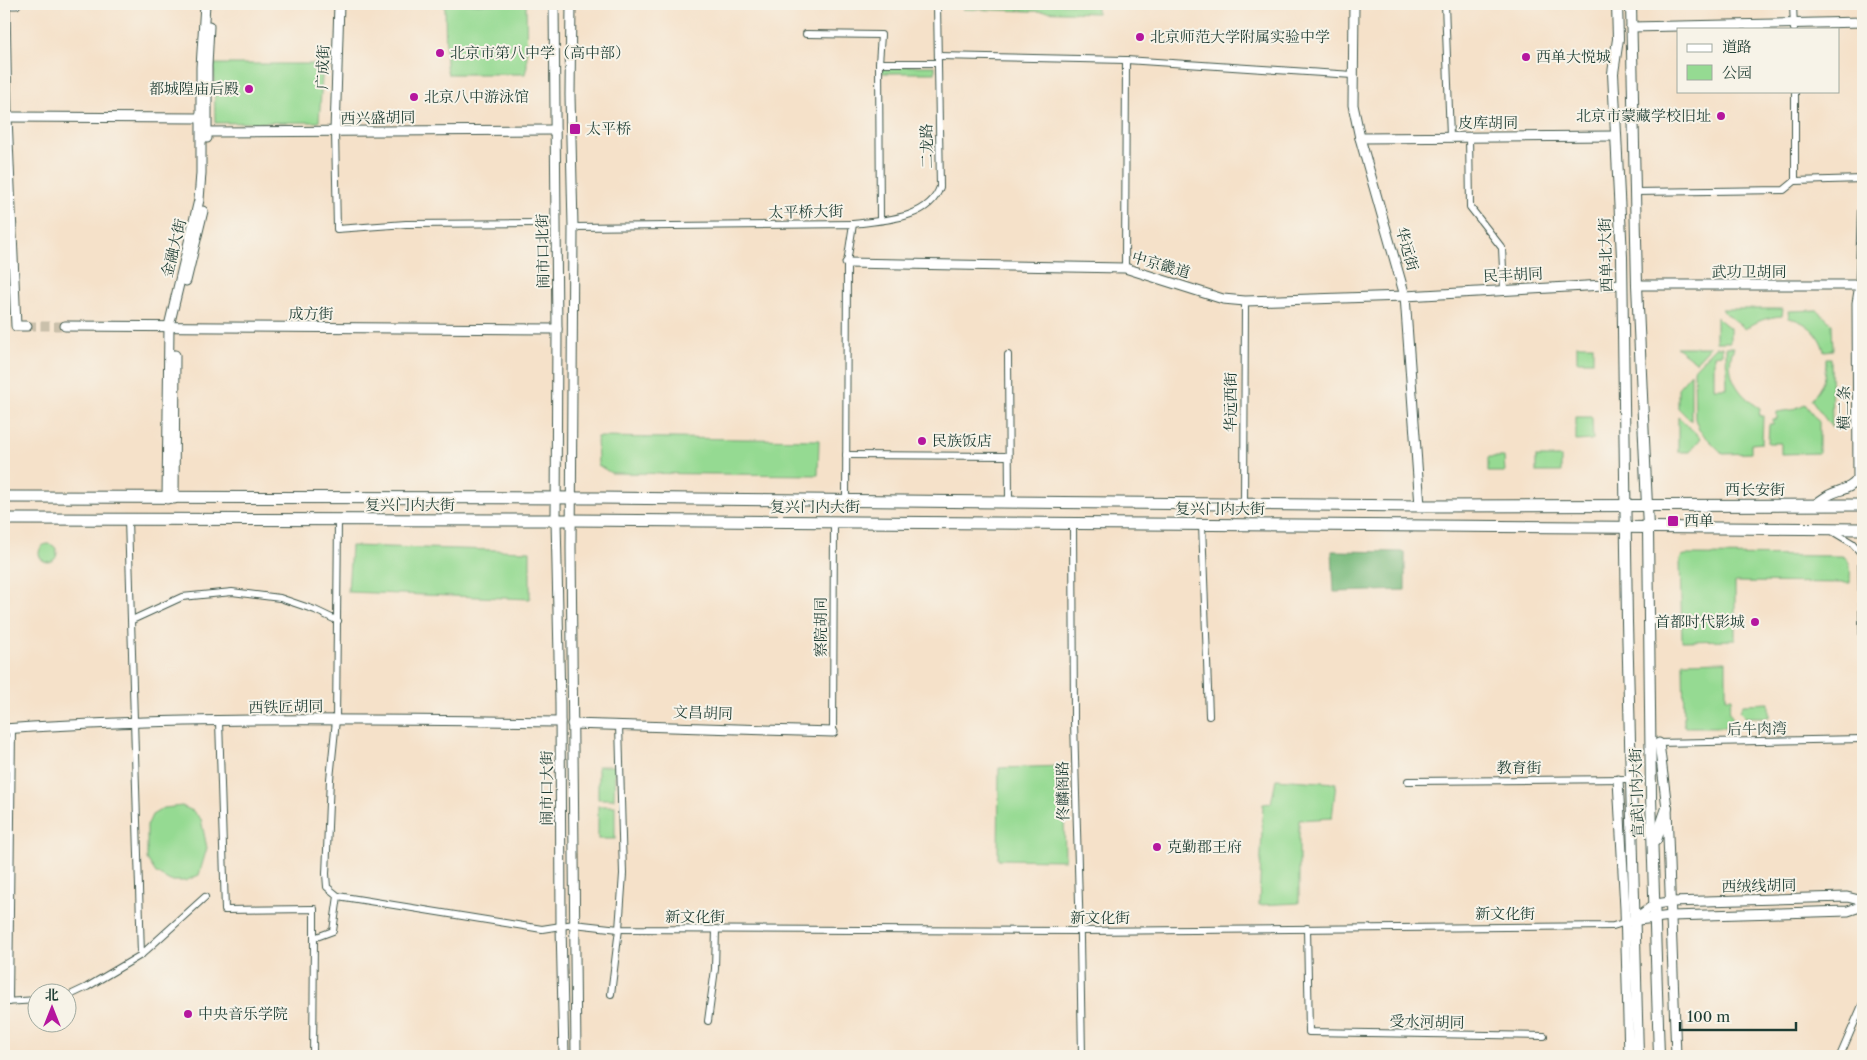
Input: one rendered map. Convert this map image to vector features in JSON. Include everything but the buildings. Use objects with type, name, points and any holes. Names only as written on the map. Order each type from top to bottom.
[{"type":"highway","name":"复兴门内大街","points":[[4,497],[171,499],[571,498],[1420,506],[1625,506]]},
{"type":"highway","name":"西长安街","points":[[1625,506],[1662,504],[1863,505]]},
{"type":"highway","name":"复兴门内大街","points":[[4,519],[571,520],[1648,528]]},
{"type":"highway","points":[[1648,528],[1863,529]]},
{"type":"main road","name":"西单北大街","points":[[1617,4],[1618,39],[1613,73],[1622,284],[1625,528]]},
{"type":"main road","name":"西单北大街","points":[[1631,4],[1637,285],[1648,528]]},
{"type":"main road","name":"宣武门内大街","points":[[1625,528],[1630,780],[1630,921],[1638,1056]]},
{"type":"main road","name":"宣武门内大街","points":[[1648,528],[1655,743],[1654,846],[1659,1056]]},
{"type":"main road","points":[[1654,846],[1667,808]]},
{"type":"street","points":[[16,4],[5,4],[7,117],[16,326],[27,326]]},
{"type":"street","name":"金融大街","points":[[171,499],[172,326],[199,200],[204,132],[201,118],[200,67],[205,4]]},
{"type":"street","points":[[204,132],[211,4]]},
{"type":"street","name":"广成街","points":[[335,132],[339,4]]},
{"type":"street","name":"闹市口北街","points":[[554,4],[558,329],[556,520]]},
{"type":"street","name":"闹市口北街","points":[[571,4],[573,227],[571,520]]},
{"type":"street","name":"二龙路","points":[[853,224],[910,215],[925,207],[937,197],[940,187],[937,4]]},
{"type":"street","name":"华远街","points":[[1354,4],[1353,105],[1360,138],[1405,296],[1420,506]]},
{"type":"street","points":[[1445,4],[1450,137]]},
{"type":"street","points":[[1793,4],[1794,27]]},
{"type":"street","points":[[1631,27],[1794,27],[1863,22]]},
{"type":"street","points":[[806,34],[881,35],[880,220]]},
{"type":"street","points":[[880,63],[938,60],[1126,60],[1353,75]]},
{"type":"street","points":[[1125,268],[1126,60]]},
{"type":"street","points":[[1794,92],[1796,181]]},
{"type":"street","points":[[7,117],[201,118]]},
{"type":"street","name":"西兴盛胡同","points":[[204,132],[555,130]]},
{"type":"street","points":[[335,132],[337,228],[406,224],[539,223]]},
{"type":"street","points":[[1469,136],[1470,207],[1502,248],[1504,289]]},
{"type":"street","name":"皮库胡同","points":[[1360,138],[1616,136]]},
{"type":"street","points":[[1635,192],[1784,190],[1796,181],[1863,179]]},
{"type":"street","name":"横二条","points":[[1815,505],[1831,494],[1842,491],[1854,484],[1858,478],[1857,303],[1862,289],[1863,193]]},
{"type":"street","name":"太平桥大街","points":[[573,227],[853,224],[847,263],[846,500]]},
{"type":"street","points":[[557,227],[573,227]]},
{"type":"street","name":"中京畿道","points":[[847,263],[1125,268],[1223,299],[1405,296]]},
{"type":"street","name":"民丰胡同","points":[[1405,296],[1504,289],[1622,284]]},
{"type":"street","name":"武功卫胡同","points":[[1637,285],[1862,289]]},
{"type":"street","name":"华远西街","points":[[1244,504],[1245,300]]},
{"type":"street","name":"成方街","points":[[65,326],[558,329]]},
{"type":"street","points":[[1008,355],[1009,501]]},
{"type":"street","name":"横二条","points":[[1863,445],[1863,479]]},
{"type":"street","points":[[846,455],[1008,456]]},
{"type":"street","points":[[128,519],[141,955]]},
{"type":"street","points":[[314,938],[333,931],[338,896],[327,887],[326,878],[330,779],[336,720],[338,520]]},
{"type":"street","name":"闹市口大街","points":[[556,520],[564,1056]]},
{"type":"street","name":"闹市口大街","points":[[571,520],[576,1056]]},
{"type":"street","name":"察院胡同","points":[[834,522],[834,732]]},
{"type":"street","name":"佟麟阁路","points":[[1073,524],[1074,721],[1082,1056]]},
{"type":"street","points":[[1202,524],[1210,716]]},
{"type":"street","points":[[1829,529],[1862,551],[1863,666]]},
{"type":"street","points":[[132,620],[182,597],[232,592],[280,598],[315,610],[338,622]]},
{"type":"street","points":[[219,721],[225,910],[314,909],[313,1056]]},
{"type":"street","name":"西铁匠胡同","points":[[7,728],[219,721],[560,722]]},
{"type":"street","name":"文昌胡同","points":[[572,724],[834,732]]},
{"type":"street","points":[[610,994],[619,929],[623,874],[619,724]]},
{"type":"street","points":[[7,728],[7,1002],[28,1001]]},
{"type":"street","name":"后牛肉湾","points":[[1655,743],[1863,739]]},
{"type":"street","points":[[1655,743],[1667,808],[1676,1056]]},
{"type":"street","points":[[1618,780],[1630,921],[1629,1056]]},
{"type":"street","name":"教育街","points":[[1408,781],[1630,780]]},
{"type":"street","name":"新文化街","points":[[338,896],[542,929],[574,924],[619,929],[1080,931],[1613,926],[1630,921]]},
{"type":"street","points":[[78,991],[141,955],[205,897]]},
{"type":"street","name":"西绒线胡同","points":[[1655,904],[1847,897],[1863,901]]},
{"type":"street","points":[[1630,921],[1655,904]]},
{"type":"street","name":"西绒线胡同","points":[[1630,921],[1671,916],[1848,911],[1863,906]]},
{"type":"street","name":"受水河胡同","points":[[1307,928],[1309,1032],[1544,1036]]},
{"type":"street","points":[[708,1020],[715,969],[716,929]]},
{"type":"street","points":[[1840,1056],[1863,1003]]},
{"type":"green space","points":[[445,4],[526,4],[527,66],[525,74],[448,74],[446,66]]},
{"type":"green space","points":[[963,4],[1097,4],[1097,13],[963,9]]},
{"type":"green space","points":[[214,64],[323,64],[319,122],[215,123]]},
{"type":"green space","points":[[882,66],[935,66],[935,73],[882,73]]},
{"type":"green space","points":[[1722,309],[1783,309],[1782,316],[1762,320],[1745,329]]},
{"type":"green space","points":[[1817,310],[1832,324],[1833,350],[1824,351],[1819,339],[1811,329],[1801,322],[1789,318],[1788,311]]},
{"type":"green space","points":[[1716,317],[1730,328],[1730,342],[1716,342]]},
{"type":"green space","points":[[1577,345],[1593,345],[1593,361],[1577,361]]},
{"type":"green space","points":[[1676,347],[1710,347],[1696,362]]},
{"type":"green space","points":[[1715,347],[1722,347],[1722,354],[1714,355],[1714,388],[1727,388],[1726,347],[1734,347],[1730,366],[1735,382],[1745,397],[1760,408],[1759,416],[1763,416],[1762,443],[1751,444],[1751,453],[1723,454],[1699,430],[1695,419],[1694,369]]},
{"type":"green space","points":[[1826,358],[1831,358],[1832,428],[1811,399],[1823,380]]},
{"type":"green space","points":[[1691,373],[1691,421],[1678,408],[1678,388]]},
{"type":"green space","points":[[1805,404],[1819,422],[1819,453],[1781,454],[1781,443],[1768,443],[1769,424],[1773,424],[1773,419],[1777,419],[1777,412],[1792,410]]},
{"type":"green space","points":[[1576,417],[1592,417],[1593,440],[1576,441]]},
{"type":"green space","points":[[1678,417],[1701,438],[1690,452],[1678,452]]},
{"type":"green space","points":[[597,437],[819,440],[818,475],[611,473],[598,465]]},
{"type":"green space","points":[[1488,457],[1504,457],[1505,472],[1488,472]]},
{"type":"green space","points":[[1536,457],[1561,457],[1561,472],[1536,472]]},
{"type":"green space","points":[[44,544],[52,544],[57,549],[55,560],[44,562],[39,557],[39,549]]},
{"type":"green space","points":[[351,546],[530,551],[530,599],[348,592]]},
{"type":"green space","points":[[1332,551],[1405,552],[1405,590],[1334,592]]},
{"type":"green space","points":[[1685,555],[1842,556],[1846,558],[1849,564],[1850,583],[1735,582],[1735,640],[1682,641],[1680,560]]},
{"type":"green space","points":[[1726,661],[1726,698],[1732,698],[1729,707],[1731,715],[1735,722],[1743,727],[1686,727],[1684,724],[1683,662]]},
{"type":"green space","points":[[1769,703],[1769,717],[1745,717],[1740,711],[1743,704]]},
{"type":"green space","points":[[598,766],[615,766],[614,799],[598,799]]},
{"type":"green space","points":[[1063,766],[1065,860],[998,859],[999,768]]},
{"type":"green space","points":[[1276,779],[1336,783],[1332,818],[1299,820],[1299,903],[1259,905],[1263,804],[1271,803]]},
{"type":"green space","points":[[182,806],[193,811],[201,819],[207,848],[199,875],[185,881],[170,881],[156,873],[147,859],[147,826],[152,815],[164,808]]},
{"type":"green space","points":[[598,806],[615,806],[615,839],[598,839]]},
{"type":"tunnel","points":[[27,326],[65,326]]},
{"type":"place","name":"北京师范大学附属实验中学","points":[[1140,37]]},
{"type":"place","name":"北京市第八中学（高中部）","points":[[440,53]]},
{"type":"place","name":"西单大悦城","points":[[1526,57]]},
{"type":"place","name":"都城隍庙后殿","points":[[249,89]]},
{"type":"place","name":"北京八中游泳馆","points":[[414,97]]},
{"type":"place","name":"北京市蒙藏学校旧址","points":[[1721,116]]},
{"type":"place","name":"太平桥","points":[[575,129]]},
{"type":"place","name":"民族饭店","points":[[922,441]]},
{"type":"place","name":"西单","points":[[1673,521]]},
{"type":"place","name":"首都时代影城","points":[[1755,622]]},
{"type":"place","name":"克勤郡王府","points":[[1157,847]]},
{"type":"place","name":"中央音乐学院","points":[[188,1014]]}]
